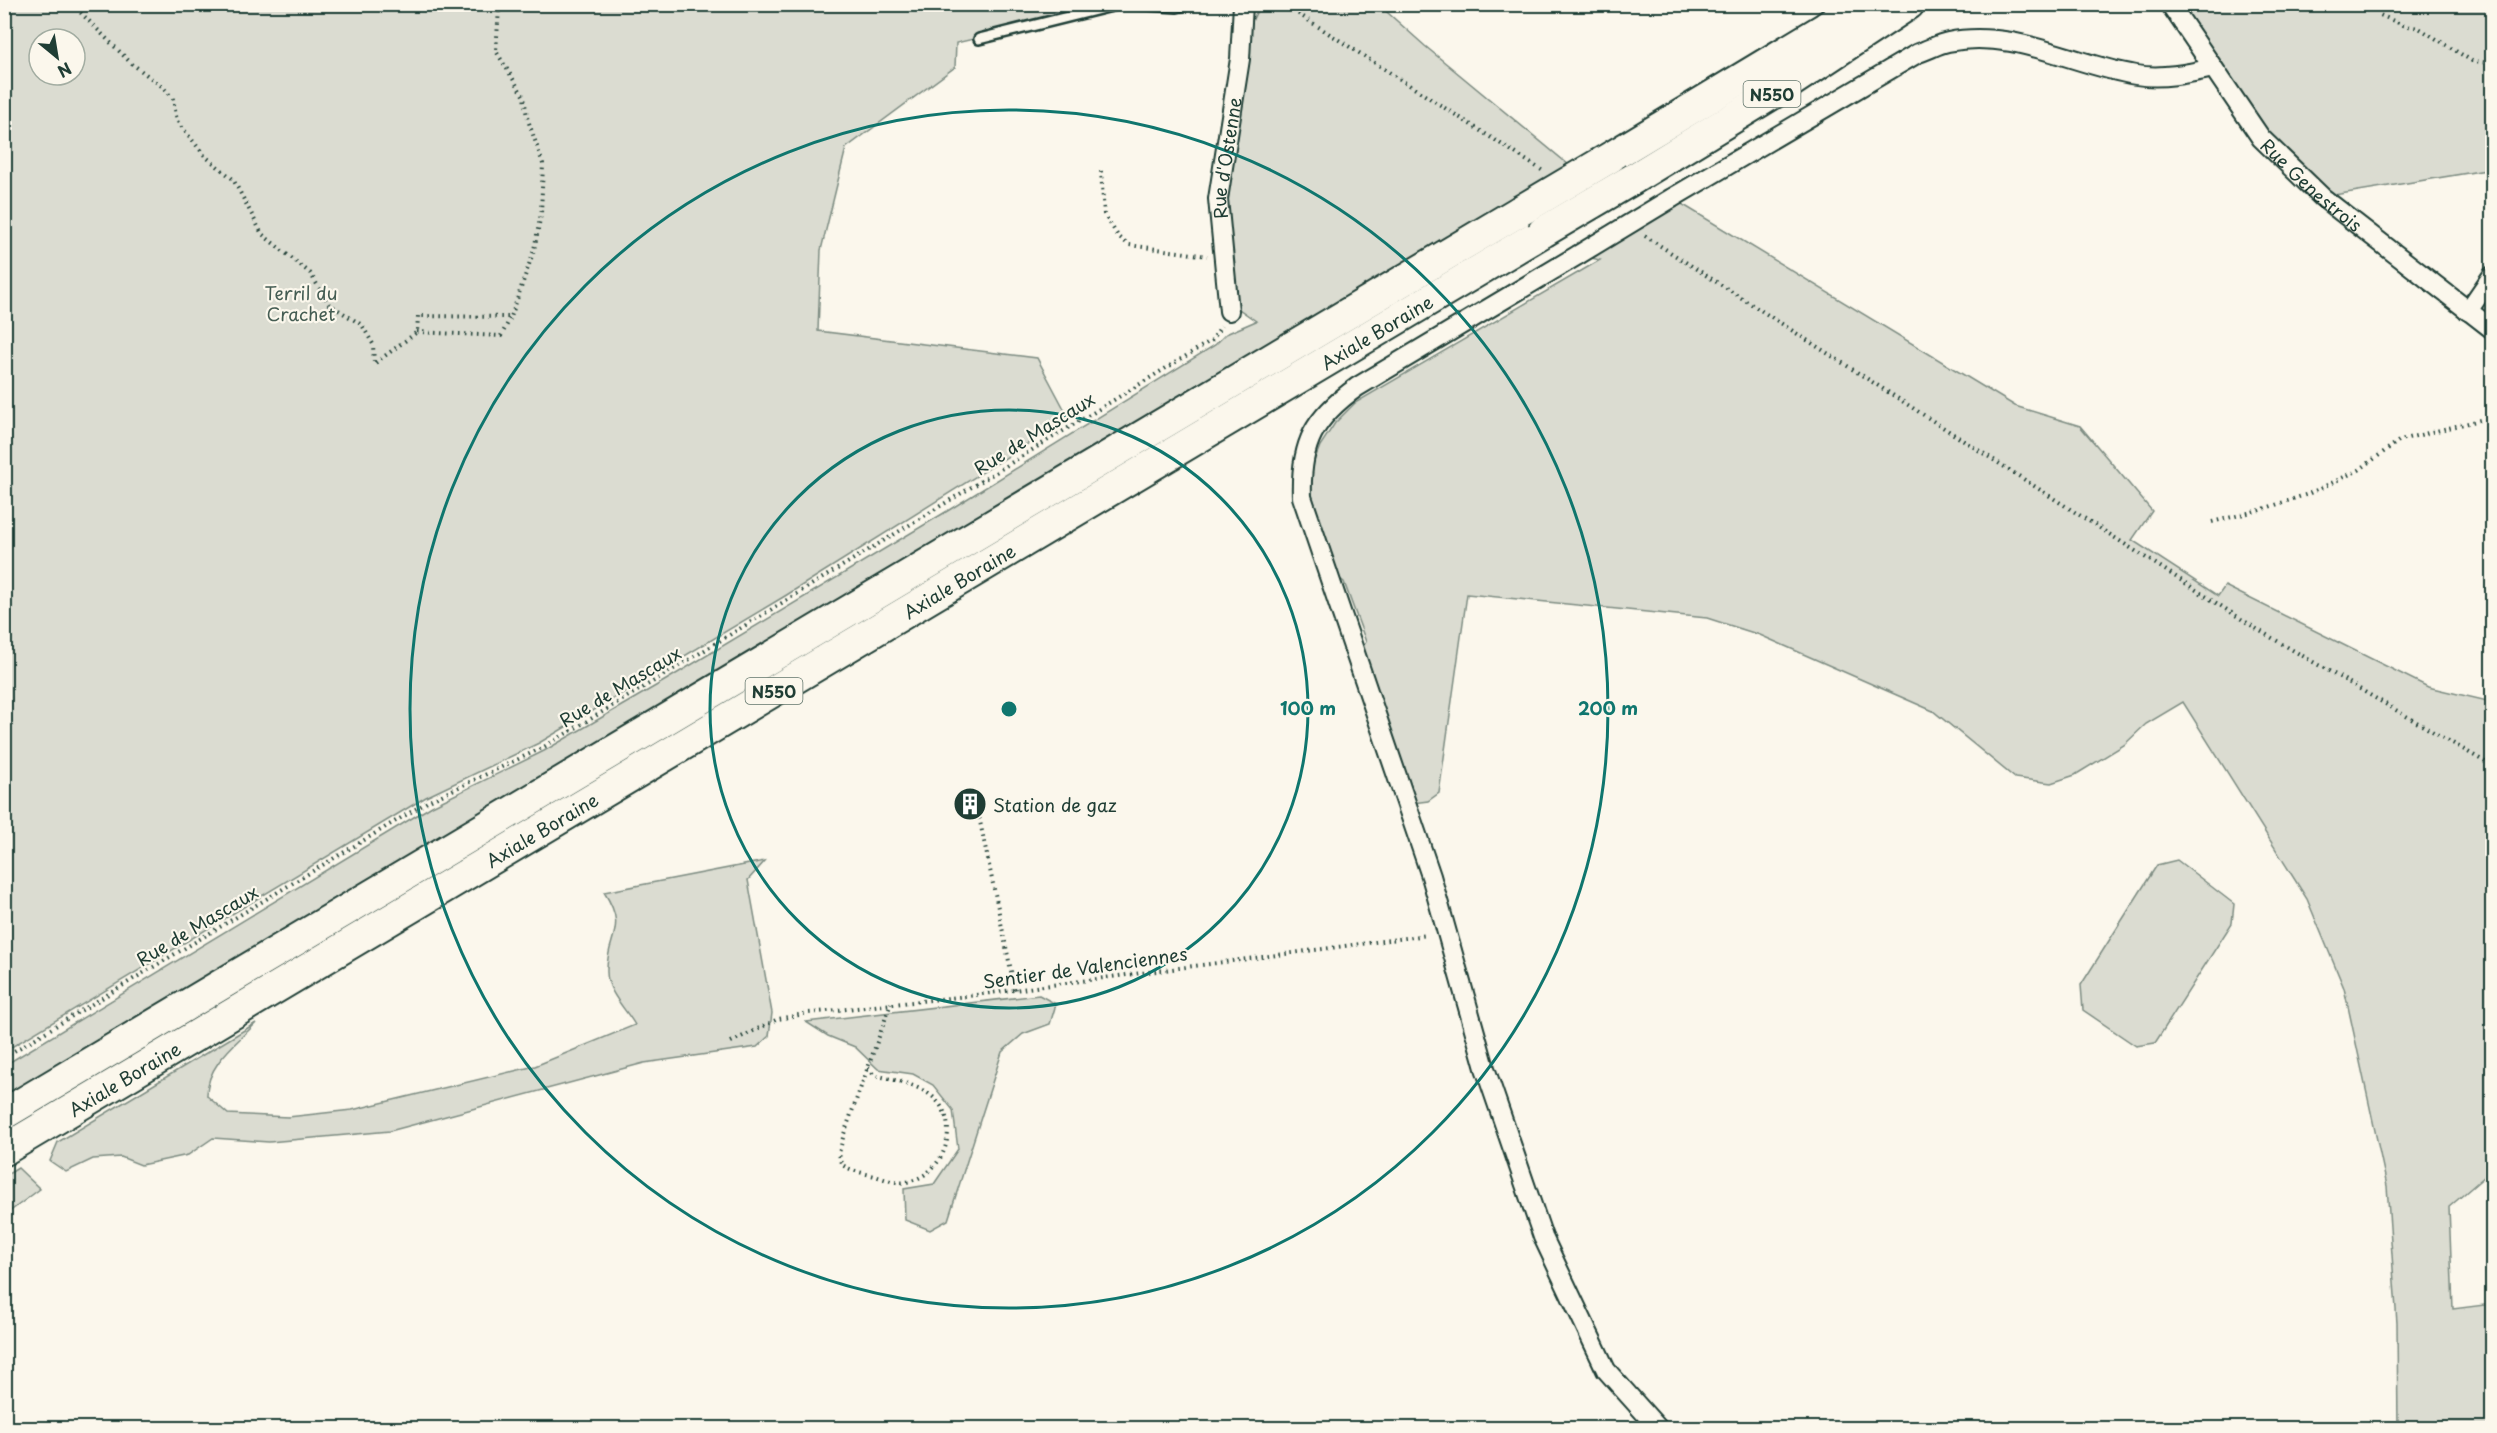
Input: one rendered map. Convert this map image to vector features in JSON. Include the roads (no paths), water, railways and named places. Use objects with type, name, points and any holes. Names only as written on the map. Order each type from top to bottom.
[{"type":"highway","name":"Axiale Boraine","points":[[4,1114],[1611,157],[1825,28],[1859,4]]},
{"type":"highway","name":"Axiale Boraine","points":[[4,1150],[1633,179],[1777,92],[1909,4]]},
{"type":"street","name":"Rue d'Ostenne","points":[[1229,311],[1218,199],[1240,58],[1243,4]]},
{"type":"street","name":"Rue Genestrois","points":[[2170,4],[2261,138],[2322,198],[2493,329]]},
{"type":"street","points":[[1658,1428],[1606,1370],[1543,1237],[1485,1068],[1431,876],[1310,525],[1302,497],[1303,462],[1307,443],[1318,420],[1357,387],[1918,53],[1947,42],[1980,39],[2020,43],[2136,75],[2174,76],[2213,69]]},
{"type":"street","points":[[2468,310],[2493,276]]},
{"type":"lane","points":[[980,39],[1120,4]]},
{"type":"lane","points":[[1135,4],[1177,7],[1189,4]]},
{"type":"place","name":"Station de gaz","points":[[970,804]]},
{"type":"park label","name":"Terril du Crachet","points":[[301,302]]}]
